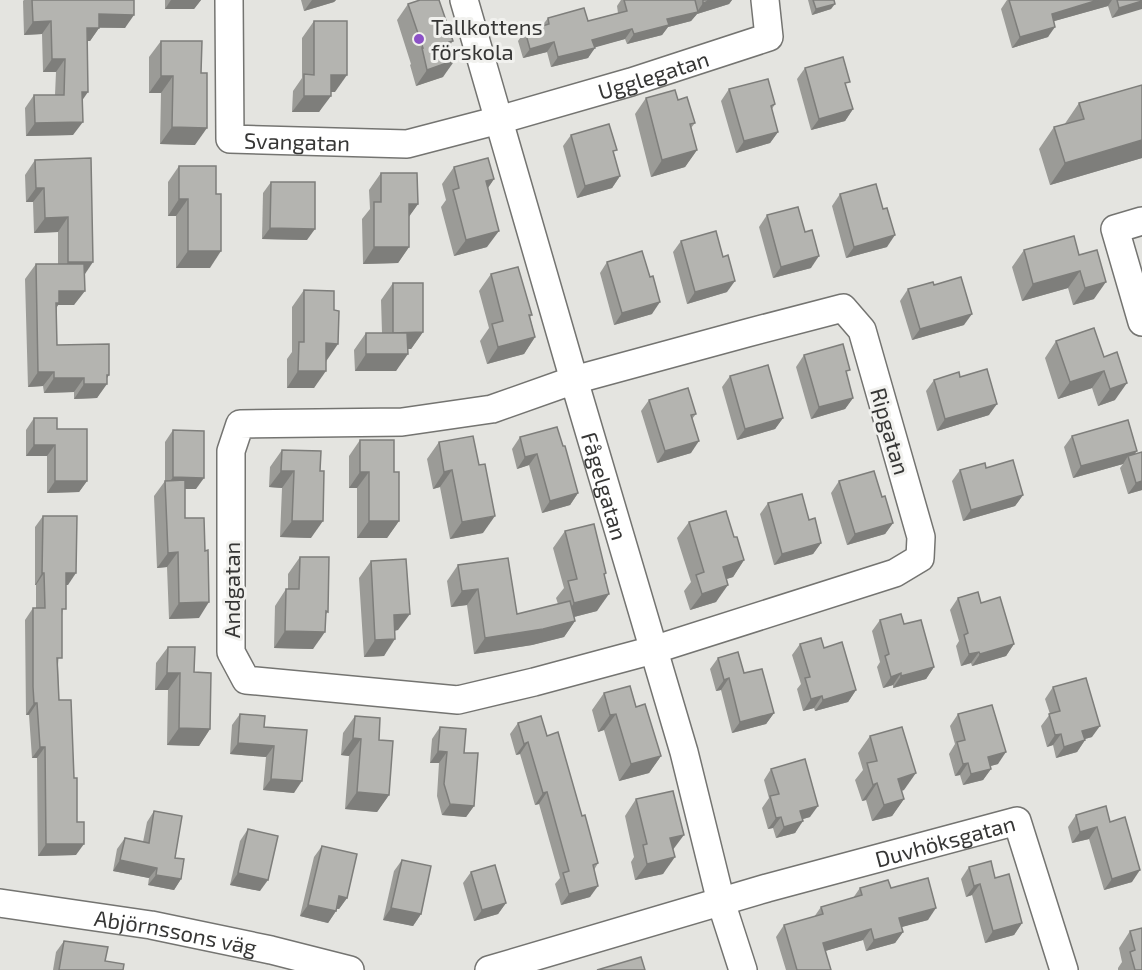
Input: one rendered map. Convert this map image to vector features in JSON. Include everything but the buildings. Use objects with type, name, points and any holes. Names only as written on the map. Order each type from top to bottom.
[{"type":"street","name":"Svangatan","points":[[229,0],[230,140],[407,144],[499,120]]},
{"type":"street","name":"Fågelgatan","points":[[464,0],[684,752],[721,902],[743,970]]},
{"type":"street","name":"Ugglegatan","points":[[499,120],[631,82],[769,37],[765,0]]},
{"type":"street","points":[[1142,221],[1115,229],[1142,322]]},
{"type":"street","name":"Ripgatan","points":[[574,380],[843,308],[862,330],[921,537],[920,558],[895,573],[653,650]]},
{"type":"street","name":"Andgatan","points":[[574,380],[492,409],[402,422],[240,424],[231,450],[231,652],[246,680],[458,700],[653,650]]},
{"type":"street","name":"Duvhöksgatan","points":[[721,902],[1017,821],[1064,970]]},
{"type":"street","points":[[489,970],[721,902]]},
{"type":"street","name":"Abjörnssons väg","points":[[0,903],[150,925],[272,960],[350,970]]},
{"type":"place","name":"Tallkottens förskola","points":[[419,39]]}]
